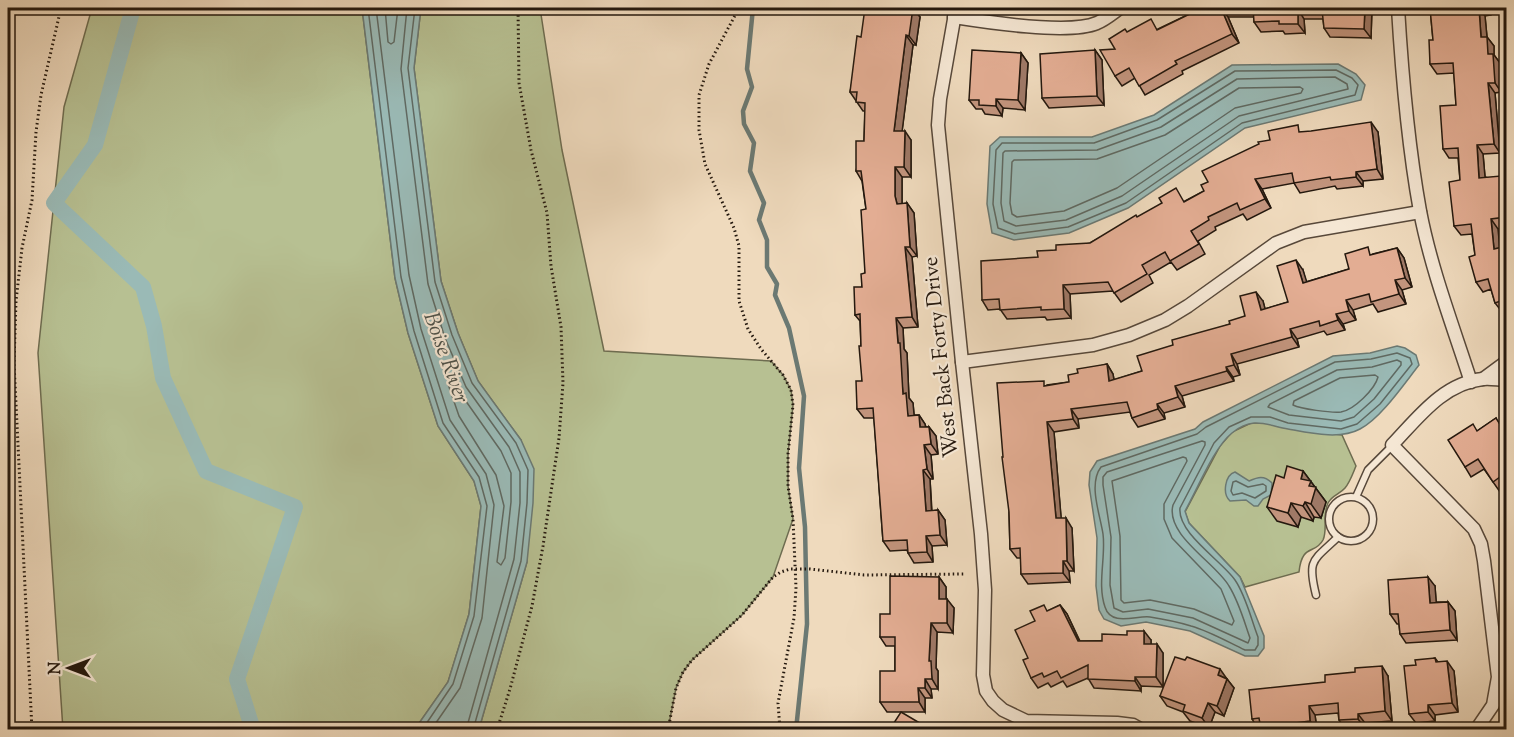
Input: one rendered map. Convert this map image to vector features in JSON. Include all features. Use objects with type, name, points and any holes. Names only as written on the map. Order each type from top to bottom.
[{"type":"street","points":[[955,12],[992,23],[1076,27],[1096,23],[1120,8]]},
{"type":"street","points":[[1398,8],[1409,133],[1420,212],[1429,249],[1477,380]]},
{"type":"street","name":"West Back Forty Drive","points":[[955,12],[940,99],[938,125],[983,554],[985,590],[983,675],[986,691],[993,702],[1013,716],[1026,721],[1117,723],[1142,729]]},
{"type":"street","points":[[962,362],[1093,345],[1129,335],[1165,320],[1188,306],[1276,243],[1304,232],[1420,212]]},
{"type":"street","points":[[1478,728],[1493,705],[1498,677],[1480,544],[1474,529],[1392,445],[1430,405],[1450,390],[1477,380],[1506,362]]},
{"type":"street","points":[[1477,380],[1506,380]]},
{"type":"lane","points":[[1356,497],[1368,470],[1392,445]]},
{"type":"lane","points":[[1356,497],[1368,504],[1373,517],[1365,536],[1352,541],[1338,537],[1329,525],[1330,510],[1341,499],[1356,497]]},
{"type":"lane","points":[[1316,595],[1311,569],[1313,561],[1338,537]]},
{"type":"path","points":[[32,729],[14,363],[16,301],[22,248],[32,200],[40,95],[61,8]]},
{"type":"path","points":[[497,729],[510,689],[534,596],[559,438],[563,383],[561,327],[551,266],[547,213],[531,150],[519,82],[518,8]]},
{"type":"path","points":[[739,8],[709,64],[699,94],[699,130],[705,164],[734,228],[739,246],[739,301],[745,320],[761,349],[783,375],[791,390],[793,405],[788,454],[788,486],[793,519],[796,588],[794,618],[778,703],[780,729]]},
{"type":"path","points":[[668,729],[676,688],[682,672],[692,660],[742,615],[773,577],[780,572],[810,569],[864,575],[964,574]]},
{"type":"green space","points":[[92,8],[362,8],[395,278],[408,333],[438,426],[474,481],[481,506],[469,614],[448,682],[415,729],[63,730],[38,353],[64,107]]},
{"type":"green space","points":[[421,8],[540,8],[562,150],[604,351],[771,361],[783,375],[791,390],[793,405],[788,454],[788,486],[793,519],[773,577],[742,615],[692,660],[683,672],[676,688],[668,729],[479,729],[527,562],[521,440],[478,381],[458,333],[441,281],[414,68]]},
{"type":"green space","points":[[1251,423],[1269,423],[1286,428],[1342,435],[1356,466],[1345,488],[1328,503],[1323,540],[1303,557],[1299,572],[1245,587],[1240,577],[1189,523],[1185,512],[1220,446],[1232,432]]},
{"type":"water","name":"Boise River","points":[[362,8],[421,8],[414,68],[441,281],[458,333],[478,381],[521,440],[534,469],[527,562],[479,729],[415,729],[448,682],[469,614],[481,506],[474,481],[438,426],[408,333],[395,278]]},
{"type":"water","points":[[1338,64],[1356,74],[1365,85],[1361,100],[1245,128],[1128,208],[1069,233],[1014,240],[992,233],[987,204],[990,146],[1000,137],[1092,137],[1154,115],[1232,65]]},
{"type":"water","points":[[1397,346],[1416,355],[1419,365],[1392,400],[1368,424],[1352,432],[1334,435],[1260,423],[1240,428],[1232,433],[1219,448],[1185,511],[1189,523],[1240,577],[1264,636],[1264,648],[1258,656],[1245,656],[1190,631],[1146,622],[1121,626],[1104,619],[1099,610],[1096,586],[1097,538],[1089,485],[1090,472],[1097,461],[1195,429],[1203,422],[1333,356],[1370,353]]},
{"type":"water","points":[[1235,472],[1249,481],[1255,478],[1269,480],[1272,483],[1271,495],[1263,499],[1258,506],[1246,500],[1230,501],[1226,494],[1226,485],[1229,477]]},
{"type":"building","points":[[865,8],[913,8],[909,36],[906,35],[894,131],[905,131],[904,167],[895,167],[895,196],[897,204],[907,203],[910,247],[905,247],[912,317],[896,318],[903,394],[906,393],[908,416],[919,415],[920,427],[929,427],[931,444],[924,445],[927,469],[923,470],[926,511],[938,510],[940,535],[926,536],[927,552],[908,553],[907,540],[883,541],[873,408],[857,409],[856,381],[862,381],[859,346],[861,346],[860,314],[855,315],[854,287],[862,287],[861,274],[865,273],[861,210],[866,209],[861,171],[856,171],[856,141],[864,141],[865,103],[856,102],[857,92],[850,92],[857,36],[861,37]]},
{"type":"building","points":[[1202,8],[1221,8],[1232,34],[1175,61],[1177,64],[1139,86],[1129,68],[1115,76],[1100,50],[1115,49],[1109,39],[1125,29],[1127,32],[1151,19],[1157,30]]},
{"type":"building","points":[[1253,8],[1365,8],[1364,29],[1324,28],[1322,10],[1298,9],[1298,24],[1279,24],[1279,21],[1254,22]]},
{"type":"building","points":[[1430,8],[1479,8],[1481,37],[1487,37],[1488,54],[1493,54],[1495,83],[1488,83],[1494,144],[1477,145],[1479,178],[1501,176],[1506,213],[1506,217],[1491,219],[1494,249],[1506,246],[1506,299],[1495,303],[1488,279],[1476,282],[1469,257],[1475,255],[1471,224],[1454,226],[1449,182],[1460,180],[1458,148],[1443,149],[1440,106],[1456,105],[1453,63],[1430,64],[1429,40],[1433,40]]},
{"type":"building","points":[[972,50],[1021,53],[1018,100],[996,99],[996,106],[979,105],[979,100],[969,100]]},
{"type":"building","points":[[1095,50],[1097,96],[1042,98],[1040,54]]},
{"type":"building","points":[[1371,122],[1377,169],[1356,172],[1356,177],[1331,180],[1330,177],[1294,183],[1292,173],[1255,179],[1265,199],[1240,210],[1237,203],[1208,217],[1209,220],[1191,231],[1199,244],[1170,261],[1165,252],[1142,265],[1147,274],[1114,293],[1108,282],[1063,285],[1064,309],[1041,310],[1041,307],[1000,310],[999,299],[982,300],[981,261],[1038,257],[1037,251],[1056,250],[1056,245],[1090,243],[1136,215],[1137,217],[1162,203],[1159,198],[1176,188],[1184,202],[1204,191],[1201,185],[1208,182],[1202,171],[1259,144],[1258,142],[1270,140],[1268,131],[1298,125],[1299,132],[1311,131]]},
{"type":"building","points":[[1368,247],[1370,255],[1397,248],[1405,278],[1395,280],[1399,294],[1371,302],[1369,294],[1346,300],[1349,311],[1336,314],[1338,320],[1320,326],[1319,321],[1290,329],[1292,337],[1231,354],[1234,365],[1226,367],[1227,371],[1175,386],[1178,397],[1157,404],[1158,409],[1132,418],[1127,402],[1071,409],[1073,419],[1047,422],[1056,518],[1066,518],[1067,561],[1063,561],[1063,573],[1021,574],[1020,548],[1010,549],[1009,512],[1002,457],[997,383],[1044,381],[1044,386],[1069,382],[1068,375],[1078,373],[1077,369],[1107,364],[1109,381],[1142,371],[1137,356],[1173,345],[1172,340],[1230,324],[1229,321],[1245,316],[1240,296],[1256,292],[1261,310],[1288,302],[1277,266],[1296,260],[1303,283],[1349,269],[1345,254]]},
{"type":"building","points":[[1496,418],[1506,434],[1506,499],[1500,477],[1493,482],[1478,459],[1465,467],[1448,440],[1473,424],[1477,431]]},
{"type":"building","points":[[1287,466],[1303,471],[1301,479],[1311,481],[1309,486],[1316,487],[1311,504],[1305,502],[1303,506],[1291,503],[1288,513],[1267,507],[1276,475],[1284,478]]},
{"type":"building","points":[[890,576],[939,577],[939,599],[947,599],[947,623],[931,623],[929,661],[931,661],[932,679],[925,679],[925,688],[918,688],[919,702],[880,702],[880,671],[895,671],[895,637],[880,637],[880,614],[890,614]]},
{"type":"building","points":[[1428,577],[1430,603],[1448,602],[1450,630],[1400,634],[1398,614],[1390,614],[1388,580]]},
{"type":"building","points":[[1044,605],[1047,611],[1060,605],[1078,641],[1102,641],[1102,634],[1127,635],[1127,631],[1144,631],[1144,644],[1157,644],[1156,677],[1135,677],[1135,681],[1088,679],[1088,665],[1061,678],[1057,671],[1044,677],[1042,673],[1031,678],[1023,660],[1028,658],[1015,630],[1035,621],[1030,611]]},
{"type":"building","points":[[1175,657],[1185,660],[1187,657],[1220,669],[1218,675],[1227,679],[1217,706],[1208,703],[1202,718],[1183,711],[1185,705],[1160,696]]},
{"type":"building","points":[[1435,658],[1436,662],[1447,661],[1452,703],[1428,705],[1428,712],[1409,714],[1404,666],[1416,665],[1415,660]]},
{"type":"building","points":[[1382,666],[1385,711],[1358,714],[1358,719],[1339,720],[1338,703],[1309,706],[1310,721],[1296,723],[1297,729],[1261,729],[1259,718],[1252,719],[1249,690],[1325,682],[1325,675],[1355,672],[1355,668]]},
{"type":"building","points":[[901,712],[930,729],[890,729]]},
{"type":"waterway","points":[[133,8],[95,145],[54,203],[143,287],[154,326],[163,378],[206,471],[295,507],[237,679],[253,730]]},
{"type":"waterway","points":[[753,8],[747,69],[752,87],[743,111],[744,124],[754,143],[750,171],[764,203],[759,220],[767,240],[767,267],[777,284],[775,295],[789,328],[804,396],[799,468],[805,527],[807,624],[796,730]]}]
